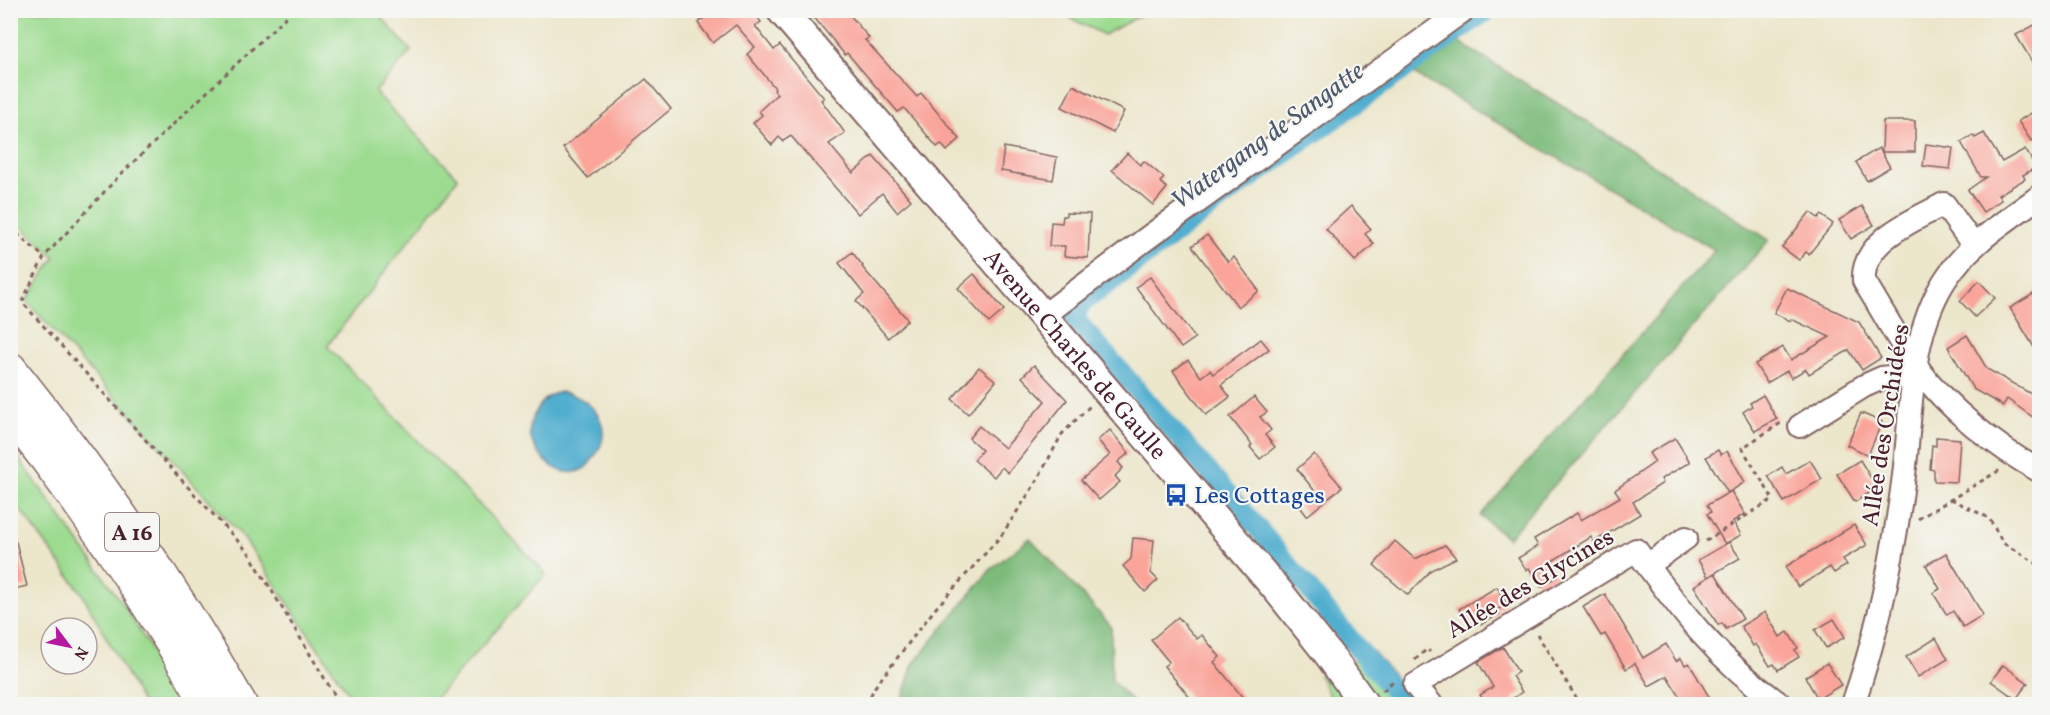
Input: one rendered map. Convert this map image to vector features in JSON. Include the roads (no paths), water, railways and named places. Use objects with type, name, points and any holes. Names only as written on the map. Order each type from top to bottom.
[{"type":"highway","name":"A 16","points":[[10,369],[68,443],[136,538],[193,626],[240,705]]},
{"type":"highway","name":"A 16","points":[[10,412],[111,549],[208,705]]},
{"type":"main road","name":"Avenue Charles de Gaulle","points":[[781,10],[1107,390],[1302,620],[1335,663],[1370,700]]},
{"type":"street","points":[[1043,316],[1150,236],[1464,10]]},
{"type":"street","name":"Allée des Orchidées","points":[[1854,705],[1873,639],[1896,532],[1915,372],[1927,323],[1940,289],[1952,270],[1974,246],[2040,196]]},
{"type":"street","points":[[1974,246],[1944,204],[1879,244],[1868,261],[1864,281],[1915,372],[1996,442],[2032,464]]},
{"type":"street","points":[[1800,426],[1874,381],[1915,372]]},
{"type":"street","points":[[1648,565],[1686,538]]},
{"type":"street","name":"Allée des Glycines","points":[[1431,705],[1415,685],[1636,549],[1686,616],[1717,652],[1780,705]]},
{"type":"water","points":[[561,392],[581,399],[589,405],[601,421],[603,431],[598,451],[590,463],[574,472],[565,472],[547,462],[534,446],[531,437],[531,423],[539,407],[550,396]]},
{"type":"waterway","name":"Watergang de Sangatte","points":[[1404,704],[1256,526],[1075,319],[1080,305],[1231,192],[1488,10]]},
{"type":"place","name":"Les Cottages","points":[[1176,495]]}]
